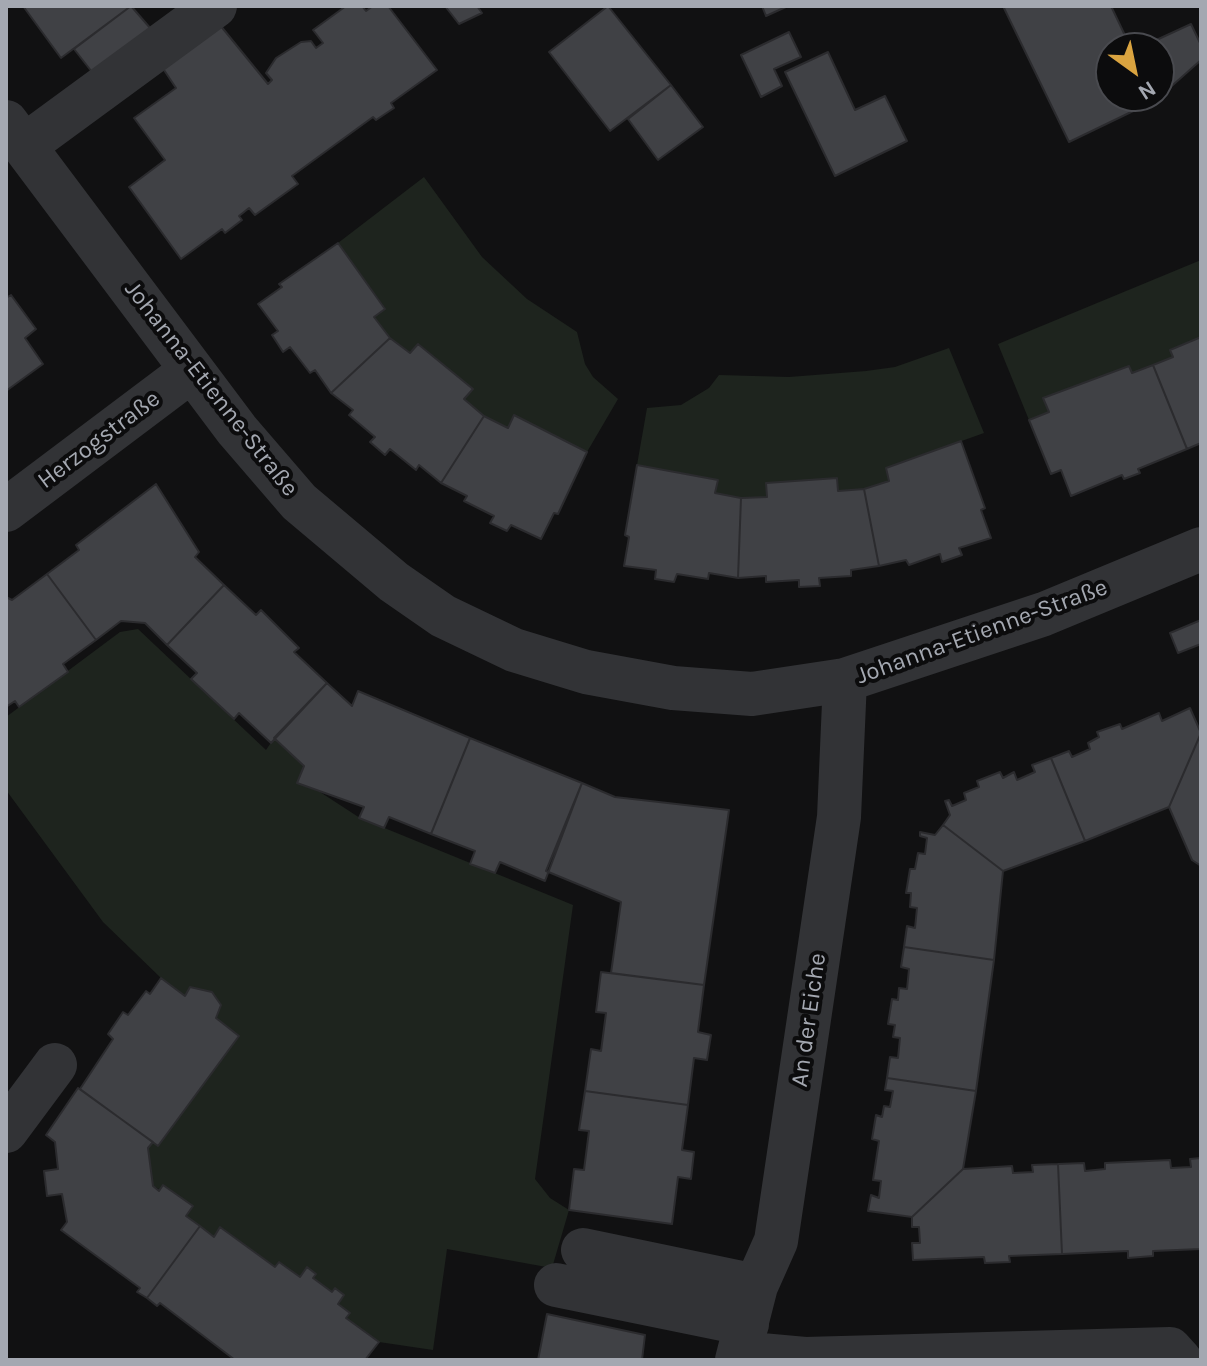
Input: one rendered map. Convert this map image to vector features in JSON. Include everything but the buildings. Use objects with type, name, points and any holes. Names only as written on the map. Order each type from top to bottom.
[{"type":"street","name":"Johanna-Etienne-Straße","points":[[215,6],[15,134],[237,430],[299,502],[406,591],[443,616],[514,650],[586,672],[673,688],[752,694],[845,680],[1018,624],[1201,549]]},
{"type":"street","name":"Herzogstraße","points":[[6,510],[192,370]]},
{"type":"street","name":"An der Eiche","points":[[745,1331],[776,1241],[834,848],[845,680]]},
{"type":"street","points":[[6,1131],[55,1065]]},
{"type":"street","points":[[583,1250],[805,1359],[1175,1354]]},
{"type":"street","points":[[556,1285],[745,1331]]},
{"type":"shaded area","points":[[424,177],[482,257],[527,299],[577,332],[585,364],[593,377],[618,399],[587,452],[514,415],[508,428],[484,416],[464,399],[473,389],[419,344],[410,353],[390,338],[374,317],[385,308],[338,243]]},
{"type":"shaded area","points":[[1201,260],[1201,337],[1171,349],[1173,357],[1132,373],[1129,366],[1044,398],[1049,412],[1029,420],[998,344]]},
{"type":"shaded area","points":[[949,348],[984,433],[886,468],[889,481],[864,489],[838,491],[836,478],[767,483],[767,497],[741,498],[715,493],[718,480],[637,465],[647,408],[681,405],[709,388],[719,375],[789,377],[866,371],[895,367]]},
{"type":"shaded area","points":[[138,629],[266,750],[274,738],[304,766],[297,783],[320,792],[360,818],[573,905],[535,1179],[550,1198],[569,1210],[552,1268],[447,1249],[433,1350],[379,1342],[346,1318],[350,1313],[338,1304],[344,1295],[335,1288],[332,1292],[313,1278],[307,1267],[300,1277],[279,1262],[275,1267],[221,1227],[214,1237],[186,1216],[192,1206],[153,1186],[148,1148],[153,1142],[158,1145],[239,1036],[161,978],[103,922],[6,790],[6,717],[120,632]]}]
